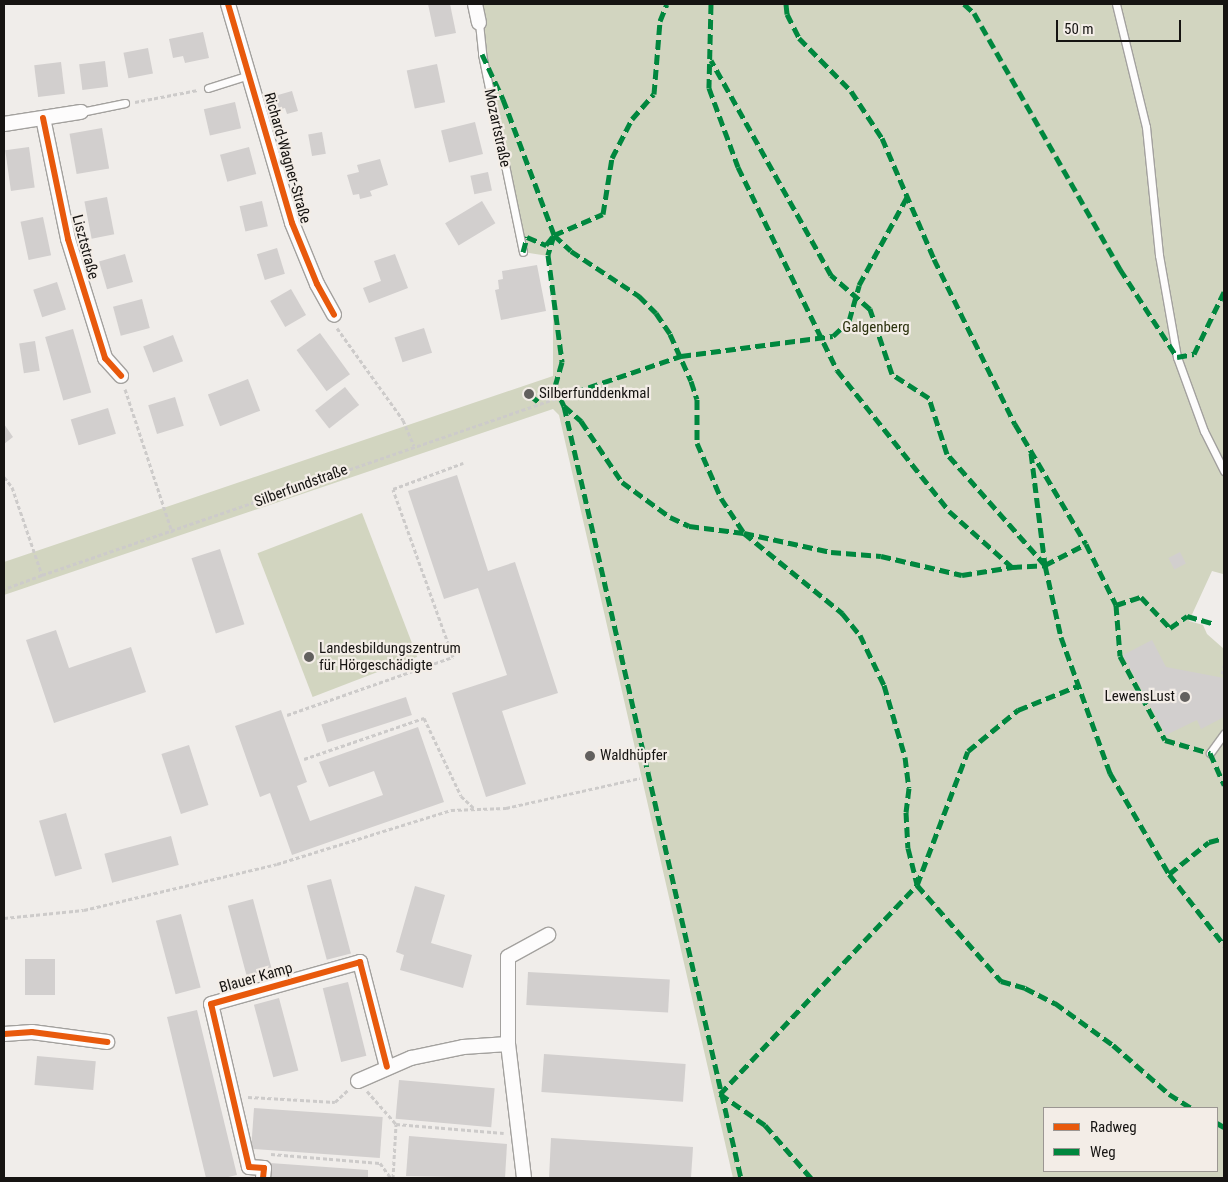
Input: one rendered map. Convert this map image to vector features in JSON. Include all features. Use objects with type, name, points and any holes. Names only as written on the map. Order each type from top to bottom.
[{"type":"street","name":"Richard-Wagner-Straße","points":[[228,4],[292,222],[310,270],[334,315]]},
{"type":"street","name":"Mozartstraße","points":[[475,4],[479,22]]},
{"type":"street","points":[[4,124],[81,112]]},
{"type":"street","name":"Lisztstraße","points":[[43,118],[68,239],[105,358],[120,376]]},
{"type":"street","points":[[524,1178],[508,1044],[508,957],[548,935]]},
{"type":"street","name":"Blauer Kamp","points":[[263,1178],[264,1168],[249,1167],[211,1004],[360,962],[387,1067]]},
{"type":"street","points":[[4,1034],[32,1032],[107,1042]]},
{"type":"street","points":[[358,1081],[411,1058],[463,1047],[508,1044]]},
{"type":"lane","points":[[1116,4],[1146,127],[1159,256],[1177,356],[1204,430],[1224,471]]},
{"type":"lane","name":"Mozartstraße","points":[[479,22],[482,54],[523,252]]},
{"type":"lane","points":[[208,88],[249,76]]},
{"type":"lane","points":[[81,112],[125,103]]},
{"type":"lane","points":[[1210,753],[1224,734]]},
{"type":"path","points":[[125,103],[208,88]]},
{"type":"path","points":[[334,315],[338,334],[402,420],[414,446]]},
{"type":"path","points":[[120,376],[172,532]]},
{"type":"path","points":[[288,715],[453,656],[393,489],[463,463]]},
{"type":"path","points":[[4,477],[12,487],[42,575]]},
{"type":"path","points":[[1222,674],[1224,665]]},
{"type":"path","points":[[304,759],[424,718],[461,796],[474,808]]},
{"type":"path","points":[[4,918],[84,910],[277,864],[451,810],[506,808],[640,778]]},
{"type":"path","points":[[232,1096],[336,1102],[358,1081],[396,1124],[520,1134]]},
{"type":"path","points":[[392,1178],[396,1124]]},
{"type":"path","points":[[245,1152],[380,1163],[392,1178]]},
{"type":"green space","name":"Galgenberg","points":[[475,4],[1224,4],[1224,570],[1223,574],[1212,571],[1189,621],[1203,625],[1207,634],[1224,649],[1224,1178],[733,1178],[559,415],[553,409],[4,595],[4,562],[553,376],[553,314],[548,256],[523,252]]},
{"type":"green space","points":[[362,513],[417,657],[313,697],[257,553]]},
{"type":"building","points":[[428,4],[450,4],[456,33],[435,37]]},
{"type":"building","points":[[203,32],[209,58],[185,63],[183,56],[173,58],[169,39]]},
{"type":"building","points":[[148,48],[153,74],[128,78],[123,53]]},
{"type":"building","points":[[105,61],[108,87],[82,90],[79,64]]},
{"type":"building","points":[[61,62],[65,94],[38,97],[34,65]]},
{"type":"building","points":[[437,64],[445,102],[415,109],[407,70]]},
{"type":"building","points":[[276,90],[278,95],[292,91],[298,111],[287,114],[285,108],[274,111],[269,92]]},
{"type":"building","points":[[235,102],[241,128],[210,136],[204,109]]},
{"type":"building","points":[[475,122],[483,154],[449,162],[441,130]]},
{"type":"building","points":[[102,128],[109,168],[77,174],[70,134]]},
{"type":"building","points":[[322,132],[326,154],[312,156],[308,134]]},
{"type":"building","points":[[29,147],[35,188],[11,191],[5,150]]},
{"type":"building","points":[[249,147],[256,174],[227,182],[220,155]]},
{"type":"building","points":[[380,159],[388,185],[370,191],[372,196],[360,199],[359,194],[353,195],[347,175],[359,172],[357,165]]},
{"type":"building","points":[[488,172],[492,191],[474,194],[470,176]]},
{"type":"building","points":[[107,197],[114,234],[92,239],[84,201]]},
{"type":"building","points":[[262,201],[268,226],[245,232],[240,206]]},
{"type":"building","points":[[482,201],[495,223],[459,245],[445,223]]},
{"type":"building","points":[[43,217],[51,255],[29,260],[21,222]]},
{"type":"building","points":[[277,248],[285,274],[265,280],[257,254]]},
{"type":"building","points":[[125,254],[133,282],[107,289],[99,261]]},
{"type":"building","points":[[395,254],[408,288],[369,303],[363,288],[381,281],[374,261]]},
{"type":"building","points":[[537,265],[546,311],[501,320],[495,290],[499,289],[498,280],[503,279],[502,271]]},
{"type":"building","points":[[57,282],[66,310],[42,317],[33,290]]},
{"type":"building","points":[[291,289],[306,315],[285,327],[270,301]]},
{"type":"building","points":[[142,299],[150,328],[121,336],[113,307]]},
{"type":"building","points":[[424,328],[432,353],[403,362],[395,338]]},
{"type":"building","points":[[73,329],[91,392],[63,400],[45,337]]},
{"type":"building","points":[[320,333],[350,374],[327,391],[297,350]]},
{"type":"building","points":[[173,335],[183,361],[153,373],[143,346]]},
{"type":"building","points":[[35,341],[40,371],[24,373],[19,344]]},
{"type":"building","points":[[248,379],[260,411],[220,426],[208,394]]},
{"type":"building","points":[[345,387],[359,405],[329,429],[315,410]]},
{"type":"building","points":[[175,397],[184,426],[157,434],[148,405]]},
{"type":"building","points":[[108,408],[116,434],[79,445],[71,419]]},
{"type":"building","points":[[4,424],[13,437],[4,444]]},
{"type":"building","points":[[457,475],[488,571],[515,562],[558,693],[502,711],[526,784],[486,797],[452,693],[507,675],[478,588],[444,599],[408,491]]},
{"type":"building","points":[[220,549],[244,624],[216,633],[191,558]]},
{"type":"building","points":[[1180,552],[1186,564],[1174,569],[1168,558]]},
{"type":"building","points":[[56,630],[69,668],[131,647],[146,692],[54,723],[26,640]]},
{"type":"building","name":"LewensLust","points":[[1152,640],[1166,667],[1224,678],[1224,717],[1201,729],[1197,720],[1166,735],[1123,655]]},
{"type":"building","points":[[406,697],[412,715],[327,743],[321,725]]},
{"type":"building","points":[[281,710],[307,782],[297,786],[310,821],[383,795],[374,771],[329,787],[319,762],[418,727],[444,802],[292,855],[270,793],[260,797],[235,726]]},
{"type":"building","points":[[189,745],[208,805],[181,814],[161,754]]},
{"type":"building","points":[[66,813],[82,869],[55,876],[39,821]]},
{"type":"building","points":[[171,836],[179,865],[112,883],[104,854]]},
{"type":"building","points":[[331,879],[351,953],[327,960],[307,885]]},
{"type":"building","points":[[415,886],[445,895],[431,943],[472,955],[463,988],[400,970],[404,955],[396,952]]},
{"type":"building","points":[[253,899],[272,971],[247,978],[228,906]]},
{"type":"building","points":[[181,914],[201,987],[176,994],[156,921]]},
{"type":"building","points":[[25,959],[55,959],[55,995],[25,995]]},
{"type":"building","points":[[528,972],[670,979],[668,1012],[526,1005]]},
{"type":"building","points":[[348,982],[366,1056],[341,1062],[323,988]]},
{"type":"building","points":[[279,998],[298,1070],[273,1077],[254,1005]]},
{"type":"building","points":[[197,1010],[237,1175],[224,1178],[206,1178],[167,1017]]},
{"type":"building","points":[[544,1054],[686,1064],[683,1102],[541,1092]]},
{"type":"building","points":[[37,1056],[96,1061],[93,1090],[34,1085]]},
{"type":"building","points":[[399,1080],[495,1088],[491,1127],[396,1119]]},
{"type":"building","points":[[254,1108],[383,1117],[380,1158],[251,1149]]},
{"type":"building","points":[[409,1136],[507,1144],[505,1178],[406,1176]]},
{"type":"building","points":[[551,1138],[693,1147],[691,1178],[549,1178]]},
{"type":"building","points":[[270,1163],[368,1170],[368,1178],[269,1178]]},
{"type":"marked path","points":[[523,252],[527,237],[546,245],[554,235],[603,214],[612,158],[632,119],[654,94],[660,21],[667,4]]},
{"type":"marked path","points":[[711,4],[709,88],[738,167],[837,370],[949,511],[1012,567],[1045,565],[947,454],[929,398],[892,374],[870,309],[831,275],[711,60]]},
{"type":"marked path","points":[[786,4],[787,14],[799,38],[851,91],[882,138],[934,259],[1015,424],[1086,544],[1116,605],[1120,656],[1165,740],[1210,753],[1224,785]]},
{"type":"marked path","points":[[964,4],[974,13],[1120,269],[1177,357],[1194,354],[1224,292]]},
{"type":"marked path","points":[[482,54],[503,99],[554,235],[571,251],[639,296],[656,313],[670,334],[697,399],[697,443],[721,498],[744,533],[842,613],[860,635],[884,685],[905,757],[909,788],[906,812],[908,848],[917,885],[1001,981],[1025,988],[1055,1003],[1113,1045],[1169,1094],[1189,1107]]},
{"type":"marked path","points":[[560,397],[681,356],[833,336],[849,321],[859,285],[907,197]]},
{"type":"marked path","points":[[554,235],[548,255],[562,362],[555,386],[564,406],[741,1178]]},
{"type":"marked path","points":[[530,395],[541,404]]},
{"type":"marked path","points":[[564,406],[581,421],[622,482],[670,517],[689,526],[744,533],[831,552],[881,556],[962,575],[1012,567]]},
{"type":"marked path","points":[[1031,453],[1045,565],[1061,637],[1110,773],[1169,874],[1224,945]]},
{"type":"marked path","points":[[1045,565],[1086,544]]},
{"type":"marked path","points":[[1116,605],[1141,597],[1170,628],[1187,616],[1212,623]]},
{"type":"marked path","points":[[811,1178],[765,1125],[720,1094],[917,885],[968,751],[1018,710],[1080,685]]},
{"type":"marked path","points":[[1169,874],[1209,842],[1224,838]]},
{"type":"marked path","points":[[1218,1124],[1224,1127]]},
{"type":"cycle path","points":[[228,4],[292,223],[317,284],[334,315]]},
{"type":"cycle path","points":[[43,118],[68,239],[105,358],[121,376]]},
{"type":"cycle path","points":[[263,1178],[264,1168],[249,1167],[211,1004],[360,962],[387,1067]]},
{"type":"cycle path","points":[[4,1034],[32,1032],[107,1042]]},
{"type":"place","name":"Silberfunddenkmal","points":[[529,394]]},
{"type":"place","name":"Landesbildungszentrum für Hörgeschädigte","points":[[309,657]]},
{"type":"place","name":"LewensLust","points":[[1185,697]]},
{"type":"place","name":"Waldhüpfer","points":[[590,756]]}]
